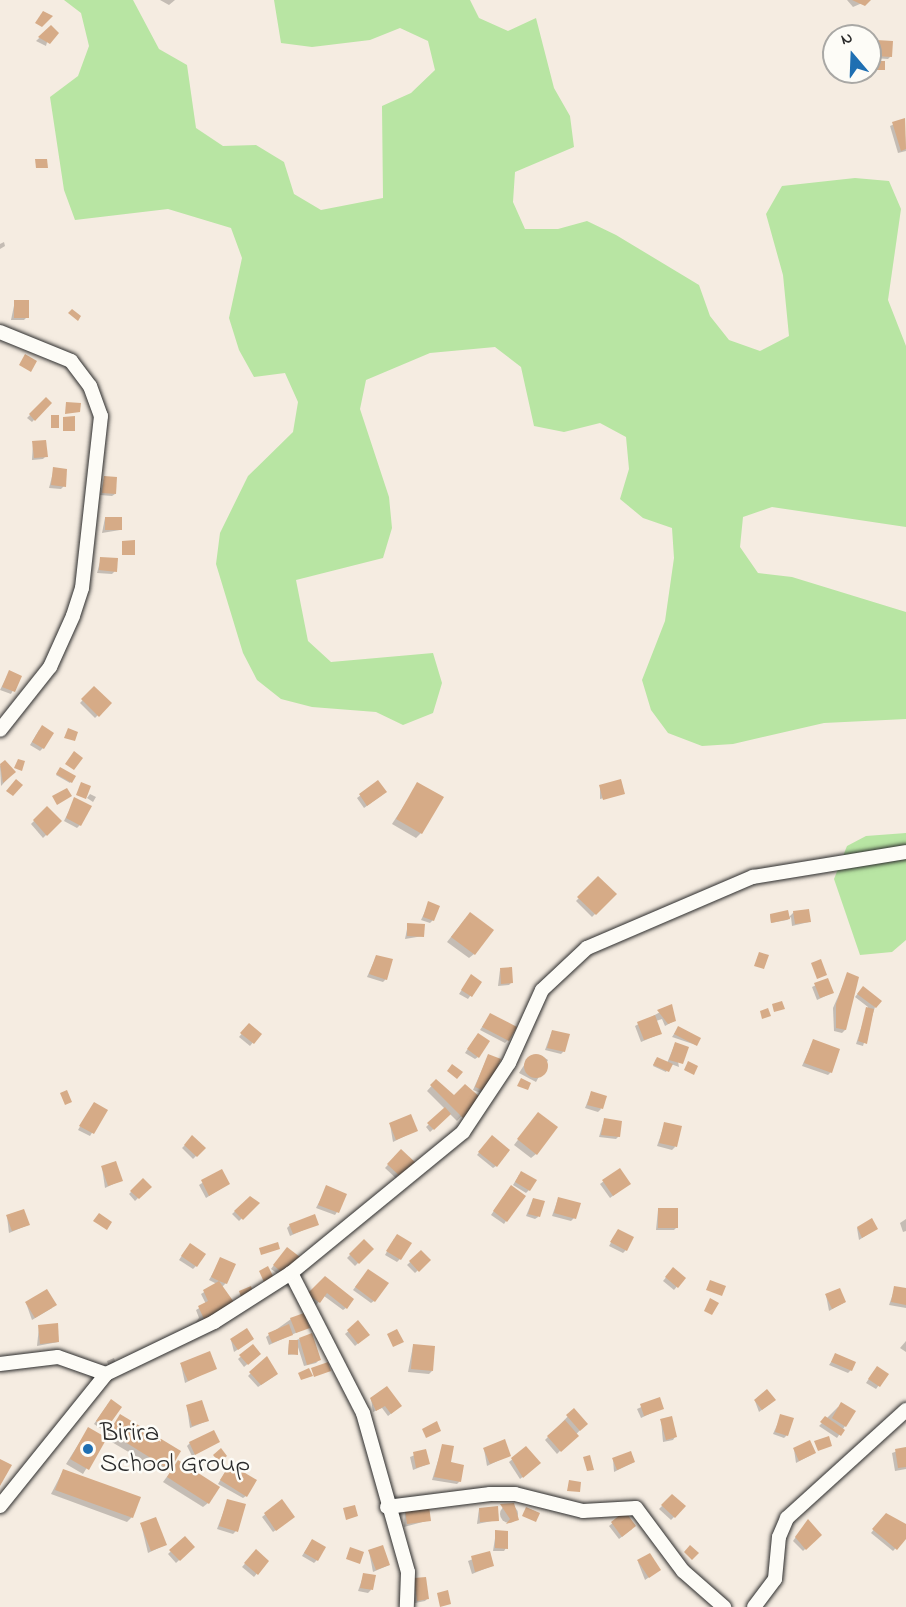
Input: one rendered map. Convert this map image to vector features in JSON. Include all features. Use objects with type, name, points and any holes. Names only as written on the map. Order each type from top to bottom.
[{"type":"street","points":[[0,332],[71,361],[90,386],[101,416],[82,588],[74,616],[51,667],[0,730]]},
{"type":"street","points":[[0,1506],[106,1374],[214,1322],[291,1273],[464,1132],[509,1063],[542,990],[587,948],[753,877],[906,852]]},
{"type":"street","points":[[291,1273],[363,1413],[387,1507],[409,1579],[406,1607]]},
{"type":"street","points":[[0,1364],[58,1357],[106,1374]]},
{"type":"street","points":[[754,1607],[775,1579],[779,1537],[787,1518],[906,1410]]},
{"type":"street","points":[[387,1507],[498,1494],[583,1511],[636,1508],[683,1571],[724,1607]]},
{"type":"green space","points":[[64,0],[133,0],[159,49],[187,65],[196,128],[223,146],[256,145],[284,162],[294,194],[321,210],[383,198],[382,106],[411,93],[435,70],[428,41],[400,28],[370,40],[312,47],[281,43],[274,0],[470,0],[479,18],[508,31],[536,18],[554,88],[570,116],[574,147],[515,172],[513,202],[525,229],[558,229],[587,221],[616,235],[699,285],[710,316],[729,340],[760,351],[789,336],[783,275],[766,214],[782,186],[855,178],[889,181],[901,209],[888,300],[906,346],[906,527],[772,507],[743,517],[740,547],[758,573],[792,577],[906,612],[906,719],[824,723],[733,744],[702,746],[668,733],[651,710],[642,680],[665,621],[674,558],[672,528],[643,518],[620,499],[629,469],[626,437],[600,423],[564,432],[534,426],[521,367],[495,347],[430,353],[366,380],[360,409],[389,497],[392,528],[383,558],[296,580],[308,641],[331,662],[433,653],[442,683],[433,713],[403,725],[376,712],[312,707],[281,699],[257,680],[243,653],[216,564],[220,533],[248,476],[293,432],[298,402],[285,373],[254,377],[239,350],[229,318],[242,258],[231,228],[168,209],[75,220],[64,190],[50,97],[78,76],[89,46],[81,13]]},
{"type":"green space","points":[[906,833],[906,940],[892,952],[860,955],[834,879],[847,846],[866,836]]},
{"type":"building","points":[[852,0],[871,0],[865,6]]},
{"type":"building","points":[[43,11],[53,16],[42,27],[35,23]]},
{"type":"building","points":[[51,25],[59,33],[50,44],[38,37]]},
{"type":"building","points":[[882,40],[893,41],[892,57],[882,56]]},
{"type":"building","points":[[882,61],[885,61],[885,70],[882,70]]},
{"type":"building","points":[[905,118],[906,149],[901,151],[892,122]]},
{"type":"building","points":[[35,159],[47,159],[48,168],[36,168]]},
{"type":"building","points":[[14,300],[29,300],[29,318],[14,318]]},
{"type":"building","points":[[72,309],[81,316],[78,321],[68,313]]},
{"type":"building","points":[[25,354],[37,361],[31,372],[19,365]]},
{"type":"building","points":[[46,397],[52,403],[35,421],[29,414]]},
{"type":"building","points":[[66,402],[81,403],[80,412],[65,414]]},
{"type":"building","points":[[51,415],[59,415],[59,428],[51,428]]},
{"type":"building","points":[[75,416],[75,431],[63,431],[63,417]]},
{"type":"building","points":[[46,440],[48,457],[34,458],[32,441]]},
{"type":"building","points":[[53,467],[67,469],[66,487],[51,485]]},
{"type":"building","points":[[104,476],[117,477],[116,494],[102,493]]},
{"type":"building","points":[[105,517],[122,517],[122,530],[105,530]]},
{"type":"building","points":[[135,540],[135,555],[122,555],[122,541]]},
{"type":"building","points":[[100,557],[118,558],[117,572],[99,570]]},
{"type":"building","points":[[9,670],[22,676],[15,692],[2,687]]},
{"type":"building","points":[[94,686],[112,703],[99,717],[81,699]]},
{"type":"building","points":[[42,725],[54,733],[44,749],[32,742]]},
{"type":"building","points":[[68,728],[78,732],[75,741],[64,738]]},
{"type":"building","points":[[74,751],[83,758],[74,770],[65,764]]},
{"type":"building","points":[[18,759],[25,761],[22,771],[14,768]]},
{"type":"building","points":[[5,760],[16,772],[3,783],[0,764]]},
{"type":"building","points":[[60,767],[76,776],[72,783],[56,774]]},
{"type":"building","points":[[16,779],[23,785],[13,796],[6,791]]},
{"type":"building","points":[[621,779],[625,794],[603,800],[599,785]]},
{"type":"building","points":[[378,780],[387,792],[367,806],[359,794]]},
{"type":"building","points":[[81,782],[91,786],[86,799],[76,795]]},
{"type":"building","points":[[417,782],[444,797],[422,834],[396,819]]},
{"type":"building","points":[[67,788],[72,796],[57,805],[52,796]]},
{"type":"building","points":[[74,797],[92,806],[81,826],[66,818]]},
{"type":"building","points":[[47,806],[62,821],[47,836],[33,820]]},
{"type":"building","points":[[598,876],[617,894],[596,915],[577,897]]},
{"type":"building","points":[[428,901],[440,906],[434,921],[423,917]]},
{"type":"building","points":[[809,909],[811,922],[795,924],[793,911]]},
{"type":"building","points":[[788,910],[790,919],[771,923],[770,914]]},
{"type":"building","points":[[470,912],[494,930],[475,955],[451,937]]},
{"type":"building","points":[[407,923],[425,924],[424,937],[407,936]]},
{"type":"building","points":[[759,952],[769,955],[764,969],[754,966]]},
{"type":"building","points":[[376,955],[393,959],[387,980],[369,974]]},
{"type":"building","points":[[821,959],[827,975],[817,979],[811,963]]},
{"type":"building","points":[[512,967],[513,983],[501,984],[500,968]]},
{"type":"building","points":[[847,972],[859,977],[846,1030],[836,1028],[836,1004]]},
{"type":"building","points":[[471,974],[482,982],[472,997],[461,990]]},
{"type":"building","points":[[828,978],[834,993],[820,998],[814,983]]},
{"type":"building","points":[[863,986],[882,1001],[876,1008],[857,994]]},
{"type":"building","points":[[782,1001],[785,1009],[774,1012],[772,1004]]},
{"type":"building","points":[[672,1004],[676,1021],[668,1024],[657,1010]]},
{"type":"building","points":[[866,1007],[874,1009],[867,1044],[858,1041]]},
{"type":"building","points":[[768,1008],[771,1016],[762,1019],[760,1011]]},
{"type":"building","points":[[490,1013],[517,1027],[509,1041],[482,1027]]},
{"type":"building","points":[[655,1015],[662,1034],[644,1040],[637,1022]]},
{"type":"building","points":[[249,1023],[262,1034],[254,1044],[240,1033]]},
{"type":"building","points":[[678,1026],[701,1038],[697,1046],[674,1034]]},
{"type":"building","points":[[552,1030],[570,1034],[565,1052],[547,1048]]},
{"type":"building","points":[[478,1033],[490,1041],[479,1058],[467,1049]]},
{"type":"building","points":[[813,1039],[840,1049],[832,1073],[804,1063]]},
{"type":"building","points":[[675,1042],[689,1047],[683,1064],[669,1060]]},
{"type":"building","points":[[488,1054],[501,1059],[487,1092],[475,1087]]},
{"type":"building","points":[[536,1054],[545,1057],[548,1066],[545,1075],[536,1078],[527,1075],[524,1066],[527,1057]]},
{"type":"building","points":[[657,1057],[673,1064],[669,1072],[653,1065]]},
{"type":"building","points":[[688,1061],[698,1066],[694,1075],[684,1070]]},
{"type":"building","points":[[452,1064],[463,1072],[457,1079],[447,1071]]},
{"type":"building","points":[[521,1078],[531,1083],[528,1090],[517,1086]]},
{"type":"building","points":[[436,1079],[454,1095],[465,1084],[481,1098],[463,1118],[430,1085]]},
{"type":"building","points":[[67,1090],[72,1102],[65,1105],[60,1093]]},
{"type":"building","points":[[591,1091],[607,1096],[603,1109],[587,1105]]},
{"type":"building","points":[[94,1102],[108,1110],[94,1134],[79,1126]]},
{"type":"building","points":[[445,1107],[451,1114],[434,1130],[427,1123]]},
{"type":"building","points":[[538,1112],[558,1127],[537,1155],[517,1139]]},
{"type":"building","points":[[411,1114],[418,1131],[396,1140],[389,1123]]},
{"type":"building","points":[[604,1118],[622,1121],[620,1137],[601,1135]]},
{"type":"building","points":[[664,1122],[682,1126],[677,1147],[659,1143]]},
{"type":"building","points":[[192,1135],[206,1148],[197,1157],[184,1145]]},
{"type":"building","points":[[492,1135],[510,1150],[497,1167],[478,1152]]},
{"type":"building","points":[[401,1149],[417,1164],[403,1179],[387,1164]]},
{"type":"building","points":[[116,1161],[123,1181],[108,1186],[101,1166]]},
{"type":"building","points":[[620,1168],[631,1184],[613,1196],[602,1180]]},
{"type":"building","points":[[222,1169],[230,1184],[209,1196],[201,1180]]},
{"type":"building","points":[[521,1171],[537,1180],[530,1191],[515,1182]]},
{"type":"building","points":[[143,1178],[152,1187],[139,1199],[130,1191]]},
{"type":"building","points":[[326,1185],[347,1194],[339,1213],[318,1205]]},
{"type":"building","points":[[511,1185],[526,1196],[507,1222],[493,1211]]},
{"type":"building","points":[[250,1196],[260,1203],[243,1220],[234,1211]]},
{"type":"building","points":[[558,1197],[581,1203],[576,1219],[554,1213]]},
{"type":"building","points":[[533,1198],[545,1201],[540,1217],[528,1214]]},
{"type":"building","points":[[658,1208],[678,1208],[678,1228],[658,1228]]},
{"type":"building","points":[[24,1209],[30,1225],[12,1231],[6,1215]]},
{"type":"building","points":[[99,1213],[112,1222],[107,1230],[93,1221]]},
{"type":"building","points":[[315,1214],[319,1225],[293,1234],[289,1224]]},
{"type":"building","points":[[872,1218],[878,1229],[862,1238],[857,1227]]},
{"type":"building","points":[[618,1229],[634,1237],[627,1251],[610,1242]]},
{"type":"building","points":[[397,1234],[412,1243],[401,1260],[386,1251]]},
{"type":"building","points":[[364,1239],[374,1249],[359,1264],[349,1254]]},
{"type":"building","points":[[278,1242],[280,1249],[261,1255],[259,1248]]},
{"type":"building","points":[[190,1243],[206,1254],[197,1267],[181,1256]]},
{"type":"building","points":[[287,1247],[300,1257],[285,1275],[273,1265]]},
{"type":"building","points":[[421,1250],[431,1260],[419,1272],[409,1261]]},
{"type":"building","points":[[220,1257],[236,1264],[227,1284],[211,1277]]},
{"type":"building","points":[[268,1266],[274,1278],[264,1282],[259,1271]]},
{"type":"building","points":[[673,1267],[686,1278],[678,1288],[665,1277]]},
{"type":"building","points":[[368,1269],[389,1283],[375,1302],[355,1287]]},
{"type":"building","points":[[325,1276],[354,1299],[347,1309],[327,1293],[320,1303],[307,1294]]},
{"type":"building","points":[[710,1280],[726,1286],[722,1296],[706,1290]]},
{"type":"building","points":[[219,1281],[236,1305],[204,1319],[198,1306],[208,1301],[203,1290]]},
{"type":"building","points":[[251,1286],[254,1296],[242,1300],[239,1291]]},
{"type":"building","points":[[894,1286],[906,1288],[906,1305],[891,1302]]},
{"type":"building","points":[[840,1288],[846,1302],[832,1309],[825,1294]]},
{"type":"building","points":[[47,1289],[57,1305],[35,1318],[25,1302]]},
{"type":"building","points":[[710,1298],[719,1303],[712,1315],[704,1311]]},
{"type":"building","points":[[304,1313],[310,1328],[296,1333],[290,1318]]},
{"type":"building","points":[[358,1320],[370,1335],[358,1344],[347,1330]]},
{"type":"building","points":[[58,1323],[59,1342],[40,1344],[38,1325]]},
{"type":"building","points":[[289,1324],[293,1335],[272,1343],[268,1333]]},
{"type":"building","points":[[247,1328],[254,1339],[238,1350],[230,1339]]},
{"type":"building","points":[[397,1329],[404,1342],[393,1347],[387,1334]]},
{"type":"building","points":[[312,1333],[321,1360],[307,1365],[299,1338]]},
{"type":"building","points":[[289,1340],[298,1340],[298,1355],[288,1354]]},
{"type":"building","points":[[253,1344],[261,1354],[248,1365],[239,1355]]},
{"type":"building","points":[[413,1344],[435,1346],[433,1371],[411,1369]]},
{"type":"building","points":[[210,1351],[217,1369],[188,1381],[180,1363]]},
{"type":"building","points":[[835,1353],[856,1362],[852,1371],[831,1362]]},
{"type":"building","points":[[267,1356],[278,1374],[261,1385],[249,1372]]},
{"type":"building","points":[[328,1362],[331,1371],[314,1377],[311,1368]]},
{"type":"building","points":[[877,1366],[889,1374],[880,1387],[868,1379]]},
{"type":"building","points":[[309,1368],[313,1376],[301,1380],[298,1373]]},
{"type":"building","points":[[387,1386],[402,1406],[391,1414],[385,1406],[376,1411],[370,1398]]},
{"type":"building","points":[[767,1389],[776,1400],[762,1410],[754,1400]]},
{"type":"building","points":[[660,1397],[664,1409],[644,1416],[640,1404]]},
{"type":"building","points":[[111,1399],[122,1407],[107,1428],[96,1421]]},
{"type":"building","points":[[202,1400],[209,1421],[192,1426],[186,1405]]},
{"type":"building","points":[[841,1402],[856,1411],[846,1427],[832,1418]]},
{"type":"building","points":[[574,1408],[588,1424],[580,1431],[566,1415]]},
{"type":"building","points":[[120,1414],[181,1451],[170,1470],[109,1432]]},
{"type":"building","points":[[780,1414],[794,1418],[788,1436],[775,1432]]},
{"type":"building","points":[[672,1416],[677,1437],[666,1440],[660,1419]]},
{"type":"building","points":[[825,1416],[845,1430],[841,1436],[820,1422]]},
{"type":"building","points":[[565,1420],[579,1436],[561,1452],[547,1436]]},
{"type":"building","points":[[437,1421],[441,1431],[426,1438],[422,1429]]},
{"type":"building","name":"Birira School Group","points":[[88,1427],[107,1438],[89,1470],[70,1459]]},
{"type":"building","points":[[214,1430],[220,1442],[195,1455],[189,1442]]},
{"type":"building","points":[[829,1436],[832,1446],[818,1451],[814,1441]]},
{"type":"building","points":[[505,1439],[511,1456],[490,1464],[483,1448]]},
{"type":"building","points":[[810,1440],[816,1453],[799,1461],[793,1448]]},
{"type":"building","points":[[442,1444],[454,1446],[451,1462],[464,1465],[461,1482],[434,1477]]},
{"type":"building","points":[[526,1446],[541,1463],[523,1478],[511,1458]]},
{"type":"building","points":[[906,1447],[906,1467],[898,1468],[895,1449]]},
{"type":"building","points":[[221,1448],[227,1456],[219,1462],[213,1455]]},
{"type":"building","points":[[426,1449],[430,1464],[416,1468],[413,1452]]},
{"type":"building","points":[[631,1451],[635,1462],[617,1470],[612,1458]]},
{"type":"building","points":[[590,1455],[594,1470],[587,1471],[583,1457]]},
{"type":"building","points":[[0,1459],[12,1465],[0,1486]]},
{"type":"building","points":[[178,1460],[220,1487],[209,1504],[167,1477]]},
{"type":"building","points":[[230,1464],[257,1480],[247,1497],[220,1480]]},
{"type":"building","points":[[63,1469],[141,1497],[133,1518],[55,1490]]},
{"type":"building","points":[[569,1480],[581,1482],[580,1492],[567,1491]]},
{"type":"building","points":[[672,1494],[686,1506],[675,1518],[661,1505]]},
{"type":"building","points":[[227,1499],[246,1504],[238,1532],[219,1526]]},
{"type":"building","points":[[282,1499],[295,1517],[276,1531],[264,1513]]},
{"type":"building","points":[[514,1503],[519,1520],[506,1524],[510,1519],[500,1504]]},
{"type":"building","points":[[355,1505],[358,1516],[346,1520],[343,1508]]},
{"type":"building","points":[[429,1506],[431,1521],[407,1524],[405,1509]]},
{"type":"building","points":[[498,1506],[499,1521],[480,1522],[479,1508]]},
{"type":"building","points":[[526,1507],[540,1513],[536,1522],[522,1516]]},
{"type":"building","points":[[625,1511],[636,1526],[622,1537],[611,1522]]},
{"type":"building","points":[[886,1513],[906,1524],[906,1539],[897,1550],[872,1529]]},
{"type":"building","points":[[156,1517],[167,1545],[151,1551],[140,1523]]},
{"type":"building","points":[[808,1519],[822,1535],[806,1550],[795,1537]]},
{"type":"building","points":[[495,1530],[508,1531],[508,1549],[495,1548]]},
{"type":"building","points":[[185,1536],[195,1547],[180,1561],[169,1550]]},
{"type":"building","points":[[312,1539],[326,1547],[318,1561],[304,1553]]},
{"type":"building","points":[[383,1545],[390,1565],[376,1570],[368,1550]]},
{"type":"building","points":[[690,1545],[699,1553],[692,1560],[684,1552]]},
{"type":"building","points":[[350,1547],[364,1552],[360,1564],[346,1559]]},
{"type":"building","points":[[256,1549],[269,1561],[258,1575],[244,1563]]},
{"type":"building","points":[[490,1551],[494,1566],[475,1572],[471,1556]]},
{"type":"building","points":[[650,1553],[661,1570],[649,1578],[637,1560]]},
{"type":"building","points":[[363,1573],[376,1575],[373,1590],[360,1588]]},
{"type":"building","points":[[426,1577],[429,1599],[417,1601],[414,1578]]},
{"type":"building","points":[[448,1590],[451,1604],[440,1607],[437,1593]]},
{"type":"place","name":"Birira School Group","points":[[88,1449]]}]
